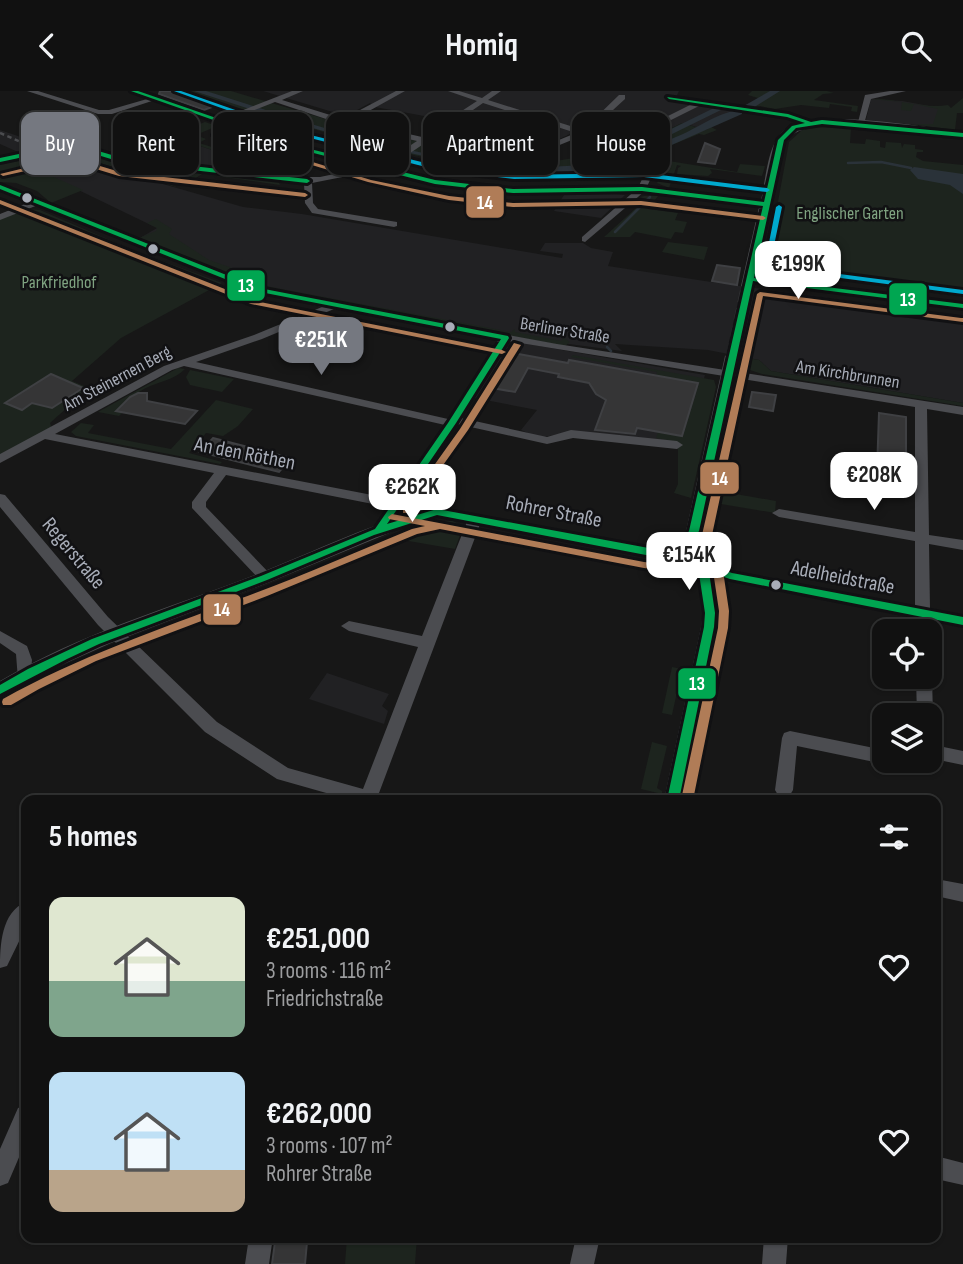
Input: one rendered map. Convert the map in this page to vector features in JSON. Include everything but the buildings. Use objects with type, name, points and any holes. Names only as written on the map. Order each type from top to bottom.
[{"type":"main road","points":[[133,91],[213,119]]},
{"type":"main road","points":[[749,278],[780,140],[794,127],[809,123],[860,124],[963,135]]},
{"type":"main road","points":[[406,175],[498,190],[642,190],[765,204]]},
{"type":"main road","points":[[680,550],[687,546],[694,531],[732,356]]},
{"type":"main road","name":"Rohrer Straße","points":[[0,691],[24,676],[117,634],[266,578],[411,518],[437,512],[635,549],[671,552],[680,550]]},
{"type":"street","points":[[31,91],[94,111],[110,112],[154,99]]},
{"type":"street","points":[[244,112],[299,91]]},
{"type":"street","points":[[362,112],[401,91]]},
{"type":"street","points":[[452,91],[572,128]]},
{"type":"street","points":[[409,150],[497,91]]},
{"type":"street","points":[[860,124],[868,97],[902,91]]},
{"type":"street","points":[[671,95],[723,107],[788,116],[809,123]]},
{"type":"street","points":[[606,112],[622,97]]},
{"type":"street","points":[[670,119],[701,102]]},
{"type":"street","points":[[267,103],[326,118]]},
{"type":"street","points":[[409,145],[523,158],[572,137]]},
{"type":"street","points":[[0,160],[71,145],[121,160],[307,181],[343,175]]},
{"type":"street","points":[[585,239],[642,190],[649,175]]},
{"type":"street","points":[[307,181],[309,203],[315,211],[394,224]]},
{"type":"street","name":"Berliner Straße","points":[[0,187],[245,286],[333,306],[505,338],[727,373]]},
{"type":"street","points":[[0,217],[38,202]]},
{"type":"street","points":[[749,278],[963,306]]},
{"type":"street","name":"Am Steinernen Berg","points":[[0,459],[183,362],[258,337],[333,306]]},
{"type":"street","points":[[377,532],[453,421],[505,338]]},
{"type":"street","points":[[183,362],[453,421],[512,431],[538,441],[560,439],[571,434],[677,445]]},
{"type":"street","name":"Am Kirchbrunnen","points":[[727,373],[963,411]]},
{"type":"street","points":[[921,403],[923,619]]},
{"type":"street","name":"An den Röthen","points":[[46,436],[437,512]]},
{"type":"street","points":[[223,470],[199,502],[199,508],[266,578]]},
{"type":"street","name":"Regerstraße","points":[[3,505],[117,634],[211,727],[253,756],[296,778],[358,795]]},
{"type":"street","points":[[779,513],[963,545]]},
{"type":"street","points":[[373,795],[475,519]]},
{"type":"street","name":"Adelheidstraße","points":[[680,550],[703,566],[742,579],[963,621]]},
{"type":"street","points":[[674,795],[709,627],[710,613],[703,566]]},
{"type":"street","points":[[348,626],[428,643]]},
{"type":"street","points":[[0,636],[22,647],[25,652],[24,676]]},
{"type":"street","points":[[784,790],[790,738],[872,755]]},
{"type":"street","points":[[942,754],[963,758]]},
{"type":"street","points":[[941,888],[963,893]]},
{"type":"street","points":[[0,959],[21,918]]},
{"type":"street","points":[[0,1175],[21,1127]]},
{"type":"street","points":[[941,1168],[963,1174]]},
{"type":"street","points":[[257,1264],[260,1243]]},
{"type":"street","points":[[582,1264],[587,1243]]},
{"type":"street","points":[[774,1264],[776,1243]]},
{"type":"shaded area","points":[[263,91],[679,91],[676,97],[744,108],[703,129],[682,123],[670,129],[670,112],[572,112],[572,133],[558,140],[558,112],[423,112],[423,116],[375,107],[370,103],[353,112],[333,112]]},
{"type":"shaded area","points":[[871,99],[902,101],[946,109],[936,127],[866,120]]},
{"type":"shaded area","points":[[0,130],[21,137],[21,153],[0,144]]},
{"type":"shaded area","points":[[199,146],[213,150],[212,167],[199,165]]},
{"type":"shaded area","points":[[99,163],[113,168],[113,175],[134,175],[243,207],[302,214],[562,258],[563,254],[540,251],[545,243],[583,243],[591,248],[613,252],[608,266],[963,316],[963,403],[771,371],[759,360],[708,350],[615,344],[622,351],[569,344],[267,288],[140,238],[157,228],[47,175],[99,175]]},
{"type":"shaded area","points":[[914,167],[963,174],[963,194],[950,185],[918,179],[910,170]]},
{"type":"shaded area","points":[[597,192],[625,195],[601,218],[554,211],[564,195]]},
{"type":"shaded area","points":[[522,343],[705,375],[683,445],[569,432],[539,438],[521,430],[537,410],[475,398],[507,347]]},
{"type":"shaded area","points":[[327,673],[389,694],[382,706],[388,711],[384,724],[309,699]]},
{"type":"green space","points":[[189,91],[231,91],[302,112],[252,112],[254,111],[231,107]]},
{"type":"green space","points":[[752,91],[827,91],[834,93],[823,94],[814,100],[858,106],[857,112],[851,111],[852,107],[830,104],[829,108],[801,105],[747,109],[761,99],[748,95]]},
{"type":"green space","points":[[963,98],[963,113],[957,113],[955,130],[911,124],[933,124],[938,109],[914,104],[911,111],[901,110],[902,102],[871,99],[890,100],[929,106],[948,105],[951,108]]},
{"type":"green space","points":[[312,115],[326,119],[326,133],[312,128]]},
{"type":"green space","points":[[205,122],[213,125],[213,128],[199,134],[199,124]]},
{"type":"green space","points":[[682,123],[706,130],[711,127],[717,130],[670,146],[670,129]]},
{"type":"green space","name":"Englischer Garten","points":[[818,127],[851,128],[850,143],[865,144],[866,139],[880,141],[880,147],[885,148],[886,142],[901,143],[902,148],[904,144],[915,145],[915,149],[923,150],[917,152],[916,157],[923,161],[963,165],[963,297],[768,270],[766,267],[789,142],[802,130]]},
{"type":"green space","points":[[409,139],[423,142],[423,157],[409,154]]},
{"type":"green space","points":[[199,143],[213,147],[213,150],[199,146]]},
{"type":"green space","points":[[21,157],[21,175],[49,175],[83,190],[51,203],[37,191],[16,183],[0,182],[0,162]]},
{"type":"green space","points":[[99,157],[113,161],[113,167],[99,163]]},
{"type":"green space","points":[[572,158],[572,169],[558,171],[558,160]]},
{"type":"green space","points":[[670,161],[737,172],[740,164],[765,166],[762,176],[710,169],[712,173],[708,176],[677,174],[681,166],[677,165],[669,188],[657,183],[661,175],[670,175]]},
{"type":"green space","points":[[199,171],[278,181],[280,185],[202,174],[188,183],[166,179],[167,175],[199,175]]},
{"type":"green space","points":[[138,175],[162,175],[159,180],[179,188]]},
{"type":"green space","points":[[658,196],[648,209],[678,213],[675,220],[687,222],[683,233],[675,232],[671,239],[635,232],[630,237],[604,237],[646,199],[640,197]]},
{"type":"green space","name":"Parkfriedhof","points":[[26,209],[40,210],[133,250],[222,283],[121,338],[72,381],[89,388],[50,423],[52,429],[0,454],[0,219]]},
{"type":"green space","points":[[156,219],[172,229],[169,234],[209,260],[258,277],[255,282],[271,287],[511,332],[515,329],[515,332],[561,341],[564,338],[570,342],[565,346],[279,292],[139,238],[156,231],[157,228],[147,223]]},
{"type":"green space","points":[[668,242],[708,247],[704,260],[662,252]]},
{"type":"green space","points":[[573,355],[714,380],[716,387],[691,498],[674,493],[678,484],[678,442],[656,438],[658,432],[683,436],[699,383],[656,376],[657,372],[571,357]]},
{"type":"green space","points":[[740,357],[759,360],[771,371],[963,403],[963,406],[762,374],[750,370]]},
{"type":"green space","points":[[178,368],[185,369],[133,396],[117,410],[123,412],[119,416],[98,412]]},
{"type":"green space","points":[[190,370],[234,379],[222,392],[190,385],[186,377]]},
{"type":"green space","points":[[216,400],[253,409],[238,426],[223,436],[206,433],[189,453],[222,462],[220,464],[76,436],[71,432],[81,423],[94,425],[88,433],[171,449]]},
{"type":"green space","points":[[730,410],[740,412],[726,479],[716,477]]},
{"type":"green space","points":[[713,490],[776,501],[775,513],[721,504],[713,539],[713,552],[732,570],[714,561],[704,548]]},
{"type":"green space","points":[[436,521],[453,521],[463,527],[455,549],[397,539],[393,535]]},
{"type":"green space","points":[[672,667],[682,669],[672,715],[662,713]]},
{"type":"green space","points":[[652,742],[667,746],[657,788],[662,794],[641,789]]},
{"type":"green space","points":[[347,1243],[417,1243],[415,1264],[345,1264]]},
{"type":"waterway","points":[[198,91],[407,151],[506,168],[548,170],[616,161],[663,145],[739,112]]},
{"type":"waterway","points":[[745,109],[776,91]]},
{"type":"waterway","points":[[670,132],[719,109]]},
{"type":"waterway","points":[[848,163],[881,162],[911,168]]},
{"type":"waterway","points":[[615,232],[650,197]]},
{"type":"waterway","points":[[607,347],[611,351]]},
{"type":"tunnel","points":[[732,356],[747,286]]},
{"type":"railway","points":[[0,133],[21,142]]},
{"type":"transit line","name":"13","points":[[133,91],[292,146],[435,182],[513,191],[642,189],[765,204]]},
{"type":"transit line","points":[[176,91],[296,133],[438,168],[514,177],[644,175],[767,190]]},
{"type":"transit line","name":"13","points":[[669,98],[788,116],[809,123]]},
{"type":"transit line","name":"13","points":[[0,690],[31,672],[96,642],[264,578],[371,533],[437,512],[646,552],[668,552],[680,547],[694,531],[781,140],[794,127],[822,122],[963,135]]},
{"type":"transit line","name":"13","points":[[0,160],[71,145],[121,160],[307,181]]},
{"type":"transit line","name":"14","points":[[3,174],[70,159],[119,174],[305,195]]},
{"type":"transit line","name":"14","points":[[312,163],[370,181],[449,198],[513,205],[641,203],[763,218]]},
{"type":"transit line","name":"13","points":[[0,187],[257,290],[505,338]]},
{"type":"transit line","name":"14","points":[[0,202],[253,303],[502,352]]},
{"type":"transit line","points":[[779,207],[766,267],[963,292]]},
{"type":"transit line","name":"13","points":[[749,279],[963,306]]},
{"type":"transit line","name":"14","points":[[392,517],[644,565],[664,566],[682,562],[696,552],[707,535],[760,294],[961,320]]},
{"type":"transit line","name":"13","points":[[377,532],[452,423],[505,338]]},
{"type":"transit line","name":"14","points":[[406,511],[464,430],[517,345]]},
{"type":"transit line","name":"14","points":[[7,702],[35,686],[122,646],[264,594],[415,531],[440,526]]},
{"type":"transit line","name":"13","points":[[680,550],[703,566],[730,576],[963,621]]},
{"type":"transit line","name":"14","points":[[688,795],[723,628],[724,611],[717,564]]},
{"type":"transit line","name":"13","points":[[674,795],[709,627],[710,613],[703,566]]}]
